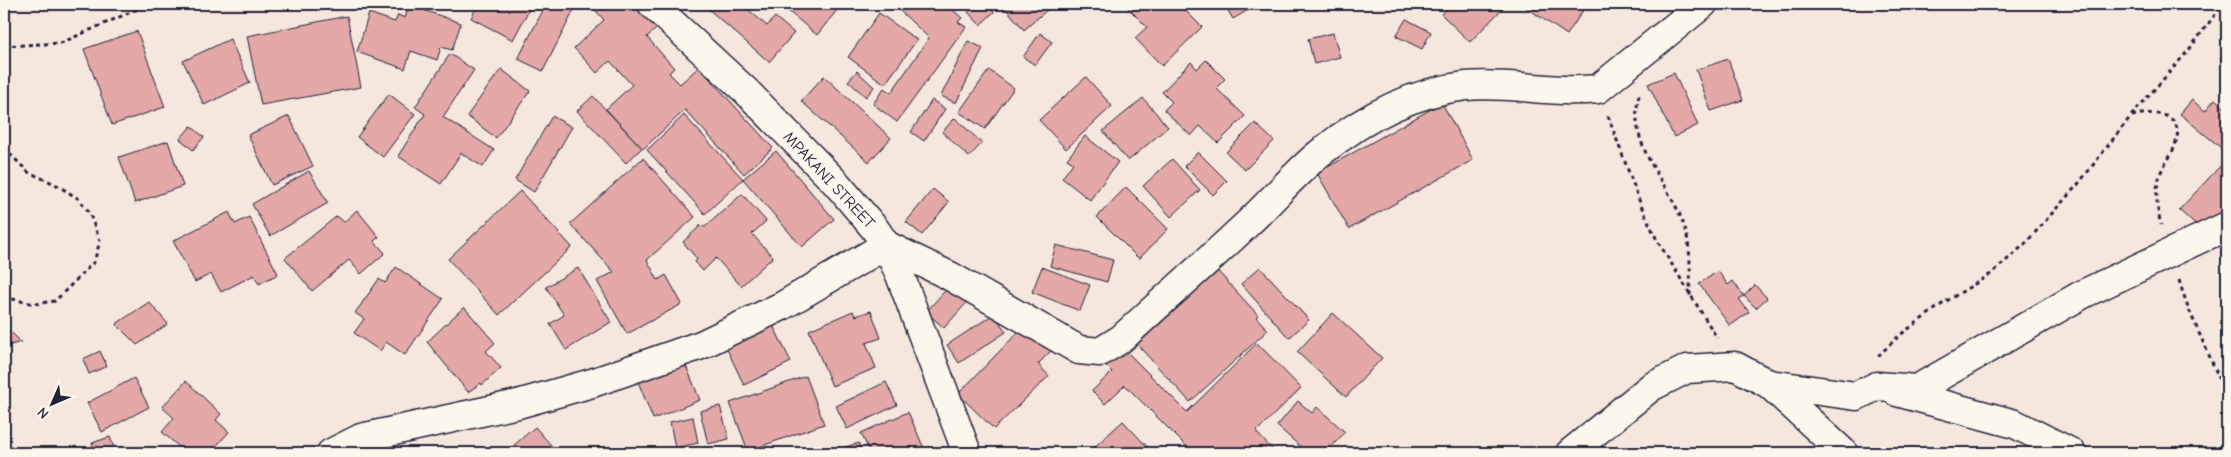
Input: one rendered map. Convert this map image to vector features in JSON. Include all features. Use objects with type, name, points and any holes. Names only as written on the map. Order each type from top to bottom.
[{"type":"street","name":"MPAKANI STREET","points":[[652,4],[746,92],[837,184],[861,211],[886,245],[911,303],[967,453]]},
{"type":"street","points":[[331,453],[360,438],[518,404],[592,383],[701,345],[782,306],[886,245],[950,276],[1079,350],[1100,352],[1128,333],[1246,226],[1320,153],[1387,108],[1423,95],[1466,86],[1514,86],[1580,91],[1598,89],[1703,4]]},
{"type":"street","points":[[1769,384],[1856,396],[1877,386],[1917,389],[2083,294],[2227,226]]},
{"type":"street","points":[[1570,453],[1651,387],[1686,370],[1734,366],[1769,384],[1844,453]]},
{"type":"street","points":[[1877,386],[2015,424],[2072,453]]},
{"type":"path","points":[[4,46],[61,43],[133,11],[155,4]]},
{"type":"path","points":[[243,4],[333,7],[352,4]]},
{"type":"path","points":[[1875,359],[1900,335],[1945,302],[1991,274],[2024,244],[2079,183],[2131,116],[2188,51],[2224,4]]},
{"type":"path","points":[[1641,88],[1636,108],[1641,142],[1683,222],[1688,246],[1690,298]]},
{"type":"path","points":[[1598,89],[1642,208],[1657,240],[1690,298],[1734,366]]},
{"type":"path","points":[[2131,116],[2149,112],[2162,114],[2170,118],[2176,127],[2177,138],[2159,176],[2156,195],[2158,213],[2172,252],[2186,305],[2220,379],[2227,399]]},
{"type":"path","points":[[4,148],[28,172],[55,184],[79,199],[90,212],[100,241],[94,262],[55,301],[34,304],[4,297]]},
{"type":"building","points":[[478,4],[532,4],[513,40],[471,18]]},
{"type":"building","points":[[546,4],[577,4],[543,71],[518,59]]},
{"type":"building","points":[[590,4],[635,4],[657,28],[647,37],[674,68],[669,73],[680,84],[699,67],[773,148],[744,174],[685,110],[643,149],[606,109],[632,85],[610,61],[597,73],[574,48],[604,20]]},
{"type":"building","points":[[709,4],[742,4],[767,26],[775,17],[794,33],[769,62],[706,7]]},
{"type":"building","points":[[795,4],[842,4],[817,35],[788,11]]},
{"type":"building","points":[[904,4],[953,4],[950,7],[962,18],[958,22],[966,27],[897,122],[873,104],[884,88],[891,93],[929,38],[898,9]]},
{"type":"building","points":[[976,4],[986,4],[994,12],[980,25],[968,12]]},
{"type":"building","points":[[1002,4],[1043,4],[1048,9],[1024,30]]},
{"type":"building","points":[[1126,4],[1179,4],[1202,27],[1162,66],[1135,38],[1147,27]]},
{"type":"building","points":[[1224,4],[1258,4],[1233,19]]},
{"type":"building","points":[[1452,4],[1507,4],[1470,42],[1441,14]]},
{"type":"building","points":[[1521,4],[1587,4],[1567,35]]},
{"type":"building","points":[[409,5],[461,23],[452,50],[441,47],[437,60],[411,51],[405,69],[357,52],[369,13],[395,22],[398,15],[405,18]]},
{"type":"building","points":[[879,13],[917,40],[885,84],[848,57]]},
{"type":"building","points":[[347,16],[361,87],[261,105],[247,36]]},
{"type":"building","points":[[1406,19],[1431,32],[1422,49],[1396,36]]},
{"type":"building","points":[[137,31],[165,107],[112,125],[84,49]]},
{"type":"building","points":[[1040,33],[1052,42],[1035,65],[1023,57]]},
{"type":"building","points":[[1333,33],[1340,57],[1314,64],[1308,39]]},
{"type":"building","points":[[230,39],[250,83],[204,105],[183,61]]},
{"type":"building","points":[[968,41],[983,48],[956,103],[941,96]]},
{"type":"building","points":[[2227,49],[2227,64],[2220,59]]},
{"type":"building","points":[[450,54],[474,70],[443,117],[494,150],[483,167],[461,153],[441,184],[398,156],[425,114],[415,107]]},
{"type":"building","points":[[1728,59],[1743,100],[1711,111],[1696,70]]},
{"type":"building","points":[[1206,60],[1225,79],[1216,88],[1245,116],[1218,143],[1200,126],[1191,136],[1164,110],[1172,102],[1162,92],[1191,62],[1197,69]]},
{"type":"building","points":[[501,69],[530,91],[496,138],[467,116]]},
{"type":"building","points":[[989,70],[1014,88],[985,129],[959,112]]},
{"type":"building","points":[[857,71],[874,87],[866,97],[848,81]]},
{"type":"building","points":[[1674,73],[1698,125],[1674,137],[1648,84]]},
{"type":"building","points":[[824,76],[891,138],[869,162],[801,101]]},
{"type":"building","points":[[1086,77],[1112,106],[1066,149],[1039,120]]},
{"type":"building","points":[[389,94],[415,114],[383,157],[357,137]]},
{"type":"building","points":[[593,96],[642,148],[626,163],[577,111]]},
{"type":"building","points":[[1143,98],[1168,127],[1128,161],[1103,131]]},
{"type":"building","points":[[2215,99],[2227,110],[2226,152],[2180,114],[2192,100],[2205,111]]},
{"type":"building","points":[[932,100],[945,109],[924,141],[911,132]]},
{"type":"building","points":[[1442,103],[1473,160],[1349,229],[1317,173]]},
{"type":"building","points":[[684,115],[743,179],[705,214],[647,150]]},
{"type":"building","points":[[289,116],[313,166],[272,185],[248,135]]},
{"type":"building","points":[[552,116],[572,127],[534,192],[515,180]]},
{"type":"building","points":[[955,118],[982,143],[969,157],[942,132]]},
{"type":"building","points":[[1255,123],[1274,141],[1245,170],[1226,152]]},
{"type":"building","points":[[191,126],[204,137],[193,150],[180,139]]},
{"type":"building","points":[[1085,136],[1118,162],[1090,200],[1062,178],[1073,163],[1067,159]]},
{"type":"building","points":[[168,141],[183,186],[135,203],[119,157]]},
{"type":"building","points":[[776,151],[834,219],[802,247],[743,179]]},
{"type":"building","points":[[1198,152],[1227,181],[1213,195],[1184,166]]},
{"type":"building","points":[[643,158],[695,217],[647,260],[658,280],[666,275],[682,304],[627,334],[597,281],[614,272],[570,224]]},
{"type":"building","points":[[1172,159],[1200,190],[1171,217],[1143,186]]},
{"type":"building","points":[[2223,163],[2227,167],[2227,205],[2203,232],[2179,210]]},
{"type":"building","points":[[309,171],[328,203],[270,236],[252,204]]},
{"type":"building","points":[[1126,187],[1168,229],[1139,259],[1097,217]]},
{"type":"building","points":[[933,189],[949,202],[922,235],[906,222]]},
{"type":"building","points":[[520,191],[572,247],[499,315],[448,259]]},
{"type":"building","points":[[742,194],[766,221],[752,234],[773,257],[741,286],[716,258],[703,271],[695,262],[697,259],[683,242],[701,225],[705,227]]},
{"type":"building","points":[[357,210],[379,237],[374,241],[385,253],[361,274],[349,260],[312,291],[285,258],[337,216],[344,222]]},
{"type":"building","points":[[229,212],[235,224],[249,217],[278,274],[259,284],[254,275],[221,292],[211,274],[195,282],[173,241]]},
{"type":"building","points":[[1056,245],[1113,260],[1107,282],[1050,266]]},
{"type":"building","points":[[1213,266],[1258,315],[1256,317],[1268,330],[1190,402],[1133,340]]},
{"type":"building","points":[[396,267],[443,299],[405,355],[386,342],[380,351],[354,333],[364,319],[355,313],[379,279],[385,283]]},
{"type":"building","points":[[1042,267],[1090,285],[1080,311],[1032,292]]},
{"type":"building","points":[[1260,267],[1309,320],[1289,338],[1241,284]]},
{"type":"building","points":[[578,268],[611,322],[566,350],[550,324],[564,315],[546,287]]},
{"type":"building","points":[[1718,271],[1728,285],[1733,281],[1744,296],[1739,299],[1749,312],[1730,326],[1699,284]]},
{"type":"building","points":[[952,283],[970,299],[944,328],[926,312]]},
{"type":"building","points":[[1755,285],[1767,298],[1756,308],[1744,296]]},
{"type":"building","points":[[149,302],[168,324],[137,345],[116,324]]},
{"type":"building","points":[[464,307],[495,343],[486,351],[501,368],[482,385],[481,383],[468,392],[427,342]]},
{"type":"building","points":[[853,311],[855,316],[871,311],[881,338],[866,343],[876,368],[832,386],[809,330]]},
{"type":"building","points":[[1333,313],[1382,358],[1346,397],[1297,352]]},
{"type":"building","points":[[994,314],[1006,332],[959,363],[947,345]]},
{"type":"building","points":[[1028,322],[1054,348],[1038,364],[1049,376],[994,429],[958,394]]},
{"type":"building","points":[[4,325],[21,342],[4,347]]},
{"type":"building","points":[[773,325],[791,362],[744,385],[726,347]]},
{"type":"building","points":[[1257,343],[1301,388],[1256,432],[1272,449],[1268,453],[1193,453],[1125,385],[1105,404],[1092,391],[1112,372],[1103,363],[1121,346],[1187,412]]},
{"type":"building","points":[[100,351],[107,366],[89,374],[83,359]]},
{"type":"building","points":[[684,361],[700,400],[653,419],[637,379]]},
{"type":"building","points":[[806,376],[824,424],[748,451],[730,403]]},
{"type":"building","points":[[134,378],[149,407],[102,432],[87,403]]},
{"type":"building","points":[[186,381],[221,414],[216,420],[229,432],[210,453],[202,453],[197,448],[192,453],[186,453],[162,432],[174,418],[162,407]]},
{"type":"building","points":[[886,382],[897,405],[847,429],[836,406]]},
{"type":"building","points":[[1298,401],[1312,413],[1317,407],[1345,432],[1326,453],[1298,453],[1302,448],[1277,426]]},
{"type":"building","points":[[720,406],[729,439],[708,444],[700,411]]},
{"type":"building","points":[[908,412],[926,453],[870,453],[861,433]]},
{"type":"building","points":[[693,417],[698,443],[675,448],[670,422]]},
{"type":"building","points":[[1123,421],[1153,453],[1089,452]]},
{"type":"building","points":[[535,427],[558,453],[505,453]]},
{"type":"building","points":[[110,437],[116,453],[96,453],[92,443]]},
{"type":"building","points":[[859,443],[862,453],[824,453]]}]
